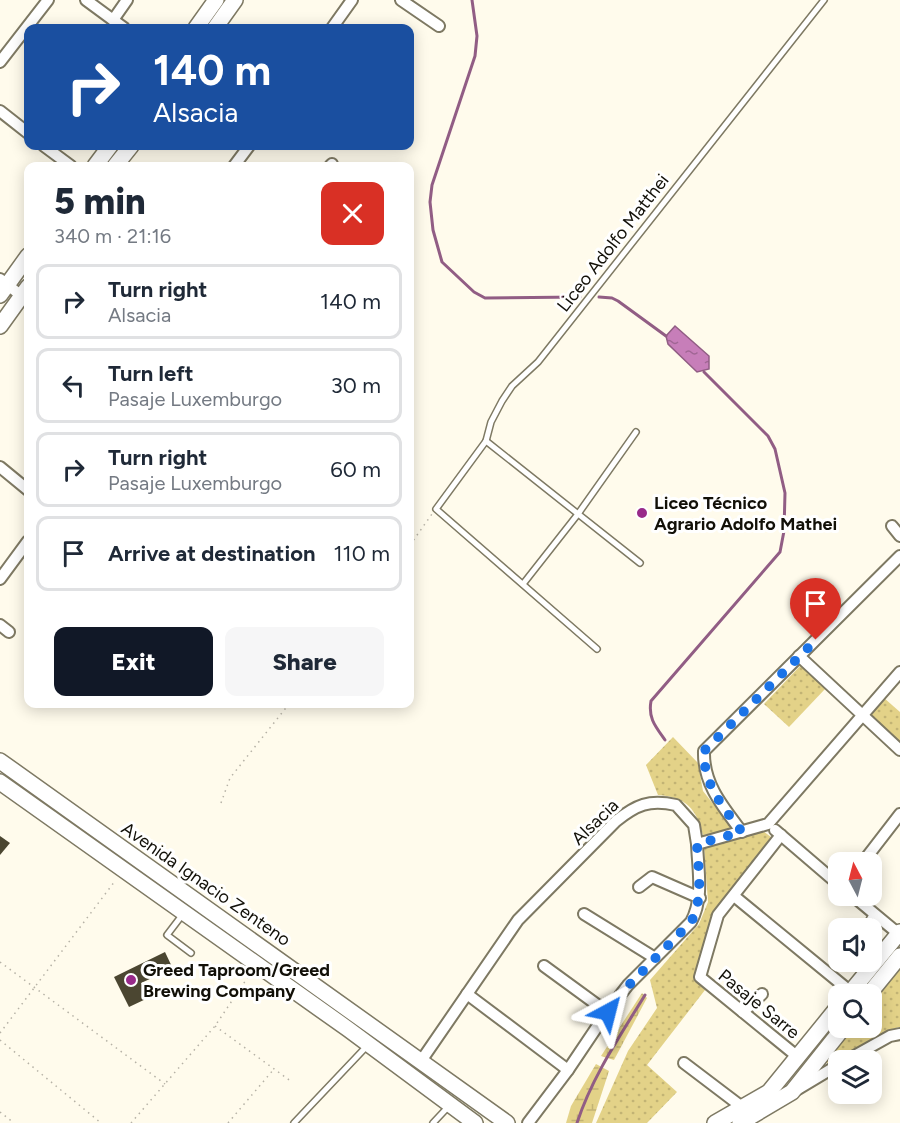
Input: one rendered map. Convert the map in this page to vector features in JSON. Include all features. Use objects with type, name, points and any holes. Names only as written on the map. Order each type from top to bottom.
[{"type":"main road","points":[[199,24],[216,0]]},
{"type":"main road","points":[[218,24],[235,0]]},
{"type":"main road","points":[[97,162],[107,150]]},
{"type":"main road","points":[[118,162],[128,150]]},
{"type":"main road","points":[[2,286],[24,261]]},
{"type":"main road","points":[[0,326],[24,297]]},
{"type":"main road","name":"Avenida Ignacio Zenteno","points":[[0,762],[129,863],[184,912],[369,1045],[469,1121]]},
{"type":"main road","name":"Avenida Ignacio Zenteno","points":[[0,782],[129,863],[382,1033],[507,1123]]},
{"type":"main road","points":[[882,949],[900,934]]},
{"type":"main road","points":[[877,984],[900,956]]},
{"type":"main road","points":[[722,1121],[769,1092],[827,1022]]},
{"type":"main road","points":[[369,1045],[382,1033]]},
{"type":"main road","points":[[740,1123],[792,1092],[835,1038]]},
{"type":"street","points":[[29,24],[48,0]]},
{"type":"street","points":[[86,0],[118,24]]},
{"type":"street","points":[[113,20],[127,0]]},
{"type":"street","points":[[335,24],[352,0]]},
{"type":"street","points":[[400,0],[439,26]]},
{"type":"street","points":[[0,62],[24,31]]},
{"type":"street","points":[[0,111],[24,130]]},
{"type":"street","points":[[49,150],[66,162]]},
{"type":"street","points":[[2,286],[24,294]]},
{"type":"street","points":[[1,469],[24,487]]},
{"type":"street","points":[[892,526],[900,536]]},
{"type":"street","points":[[0,579],[24,547]]},
{"type":"street","points":[[742,832],[713,793],[704,765],[704,751],[900,556]]},
{"type":"street","points":[[799,656],[900,750]]},
{"type":"street","points":[[697,844],[768,825],[900,672]]},
{"type":"street","name":"Alsacia","points":[[421,1061],[518,920],[616,821],[634,807],[652,803],[676,806],[694,825],[700,898]]},
{"type":"street","points":[[871,852],[900,814]]},
{"type":"street","points":[[768,825],[828,875]]},
{"type":"street","points":[[781,835],[734,896],[839,984]]},
{"type":"street","points":[[528,1123],[628,986],[691,922],[697,912],[700,898],[652,877],[639,887]]},
{"type":"street","name":"Pasaje Sarre","points":[[734,896],[718,915],[700,977],[798,1057]]},
{"type":"street","points":[[866,906],[900,934]]},
{"type":"street","points":[[584,914],[655,958]]},
{"type":"street","points":[[544,966],[608,1012]]},
{"type":"street","points":[[467,994],[568,1070]]},
{"type":"street","points":[[743,1012],[762,994]]},
{"type":"street","points":[[865,1050],[890,1036],[900,1034]]},
{"type":"street","points":[[684,1063],[742,1107]]},
{"type":"street","points":[[792,1092],[828,1071]]},
{"type":"lane","name":"Liceo Adolfo Matthei","points":[[436,509],[486,441],[491,422],[512,386],[538,362],[824,0]]},
{"type":"lane","points":[[523,584],[636,432]]},
{"type":"lane","points":[[486,441],[640,562]]},
{"type":"lane","points":[[436,509],[597,649]]},
{"type":"lane","points":[[184,912],[167,935],[191,953]]},
{"type":"lane","points":[[870,918],[873,912]]},
{"type":"lane","points":[[294,1123],[369,1045]]},
{"type":"lane","points":[[433,1123],[450,1105]]},
{"type":"path","points":[[414,539],[436,509]]},
{"type":"path","points":[[221,803],[230,778],[286,708]]},
{"type":"path","points":[[0,1033],[129,863]]},
{"type":"path","points":[[0,962],[165,1084]]},
{"type":"path","points":[[131,1123],[215,1026],[256,964]]},
{"type":"path","points":[[215,1026],[292,1082]]},
{"type":"path","points":[[0,1040],[101,1123]]},
{"type":"path","points":[[228,1123],[274,1069]]},
{"type":"path","points":[[0,1112],[14,1123]]},
{"type":"green space","points":[[801,665],[826,688],[789,727],[764,704]]},
{"type":"green space","points":[[884,698],[900,712],[900,744],[868,717]]},
{"type":"green space","points":[[673,737],[698,763],[703,791],[733,829],[703,835],[697,818],[689,806],[676,798],[658,795],[646,765]]},
{"type":"green space","points":[[763,831],[771,837],[713,914],[694,980],[705,990],[647,1065],[677,1092],[647,1123],[596,1123],[628,1051],[657,1008],[650,980],[699,924],[708,902],[704,847]]},
{"type":"green space","points":[[900,968],[900,1027],[882,1034],[882,990]]},
{"type":"green space","points":[[642,993],[647,998],[614,1060],[601,1056]]},
{"type":"green space","points":[[844,1038],[875,1038],[852,1050],[833,1050]]},
{"type":"green space","points":[[596,1064],[609,1071],[592,1123],[566,1123],[571,1106]]},
{"type":"water","points":[[675,326],[709,356],[709,369],[697,372],[668,344],[666,336]]},
{"type":"building","points":[[0,836],[10,843],[0,855]]},
{"type":"building","name":"Greed Taproom/Greed Brewing Company","points":[[165,952],[174,971],[164,976],[163,973],[141,983],[148,998],[129,1007],[114,977]]},
{"type":"waterway","points":[[472,0],[477,36],[475,56],[432,185],[430,202],[433,230],[442,262],[474,292],[485,298],[580,297]]},
{"type":"waterway","points":[[599,297],[618,301],[666,336]]},
{"type":"waterway","points":[[665,740],[651,717],[651,701],[780,552],[784,531],[785,493],[775,449],[768,436],[704,372]]},
{"type":"waterway","points":[[577,1123],[590,1089],[645,995]]},
{"type":"place","name":"Liceo Técnico Agrario Adolfo Mathei","points":[[642,513]]},
{"type":"place","name":"Greed Taproom/Greed Brewing Company","points":[[131,980]]},
{"type":"route","points":[[608,1012],[628,986],[691,922],[697,912],[700,898],[697,844],[742,832],[713,793],[704,765],[704,751],[816,640]]}]
